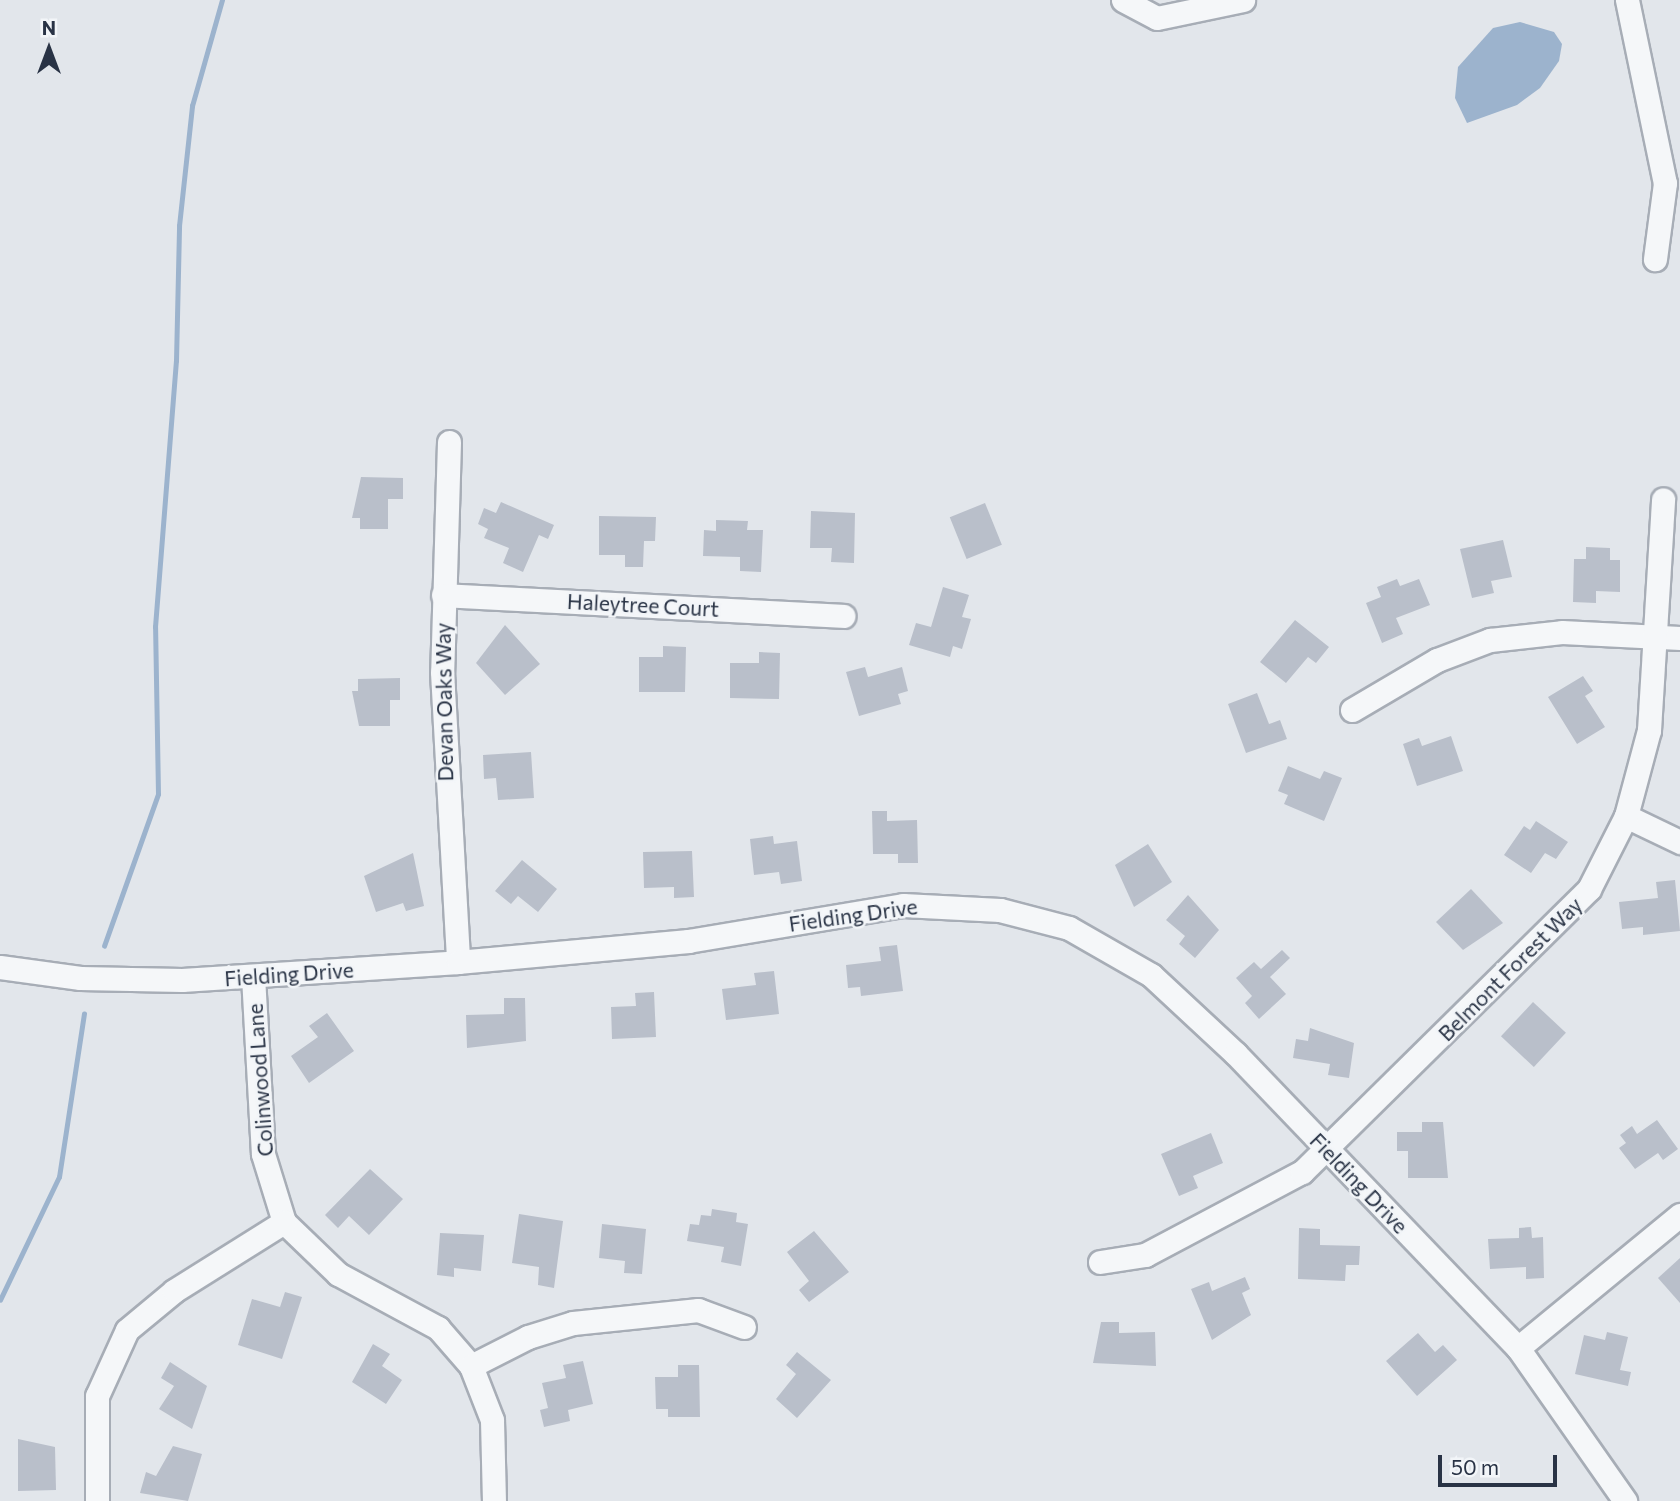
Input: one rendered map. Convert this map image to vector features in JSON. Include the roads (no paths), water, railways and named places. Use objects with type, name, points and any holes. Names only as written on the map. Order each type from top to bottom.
[{"type":"street","points":[[1123,0],[1157,18],[1243,0]]},
{"type":"street","points":[[1627,0],[1665,183],[1655,259]]},
{"type":"street","name":"Devan Oaks Way","points":[[449,442],[443,595],[446,783],[458,962]]},
{"type":"street","name":"Belmont Forest Way","points":[[1100,1262],[1145,1255],[1280,1187],[1327,1151],[1574,907],[1602,867],[1626,816],[1649,730],[1663,499]]},
{"type":"street","name":"Haleytree Court","points":[[443,595],[843,616]]},
{"type":"street","points":[[1352,710],[1437,660],[1490,640],[1548,632],[1680,638]]},
{"type":"street","points":[[1626,816],[1680,842]]},
{"type":"street","name":"Fielding Drive","points":[[0,967],[80,978],[253,976],[677,943],[903,905],[1033,917],[1087,937],[1151,975],[1518,1348],[1625,1501]]},
{"type":"street","name":"Colinwood Lane","points":[[253,976],[263,1154],[284,1222],[329,1268],[438,1328],[471,1366],[492,1420],[494,1501]]},
{"type":"street","points":[[1518,1348],[1680,1215]]},
{"type":"street","points":[[97,1501],[95,1407],[117,1345],[157,1303],[284,1222]]},
{"type":"street","points":[[471,1366],[528,1337],[573,1323],[698,1310],[744,1327]]},
{"type":"water","points":[[1520,22],[1554,32],[1562,44],[1559,61],[1540,88],[1517,105],[1467,123],[1455,98],[1458,67],[1493,28]]},
{"type":"waterway","points":[[104,946],[158,794],[155,627],[176,361],[179,226],[192,106],[222,0]]},
{"type":"waterway","points":[[0,1300],[59,1177],[84,1014]]}]
